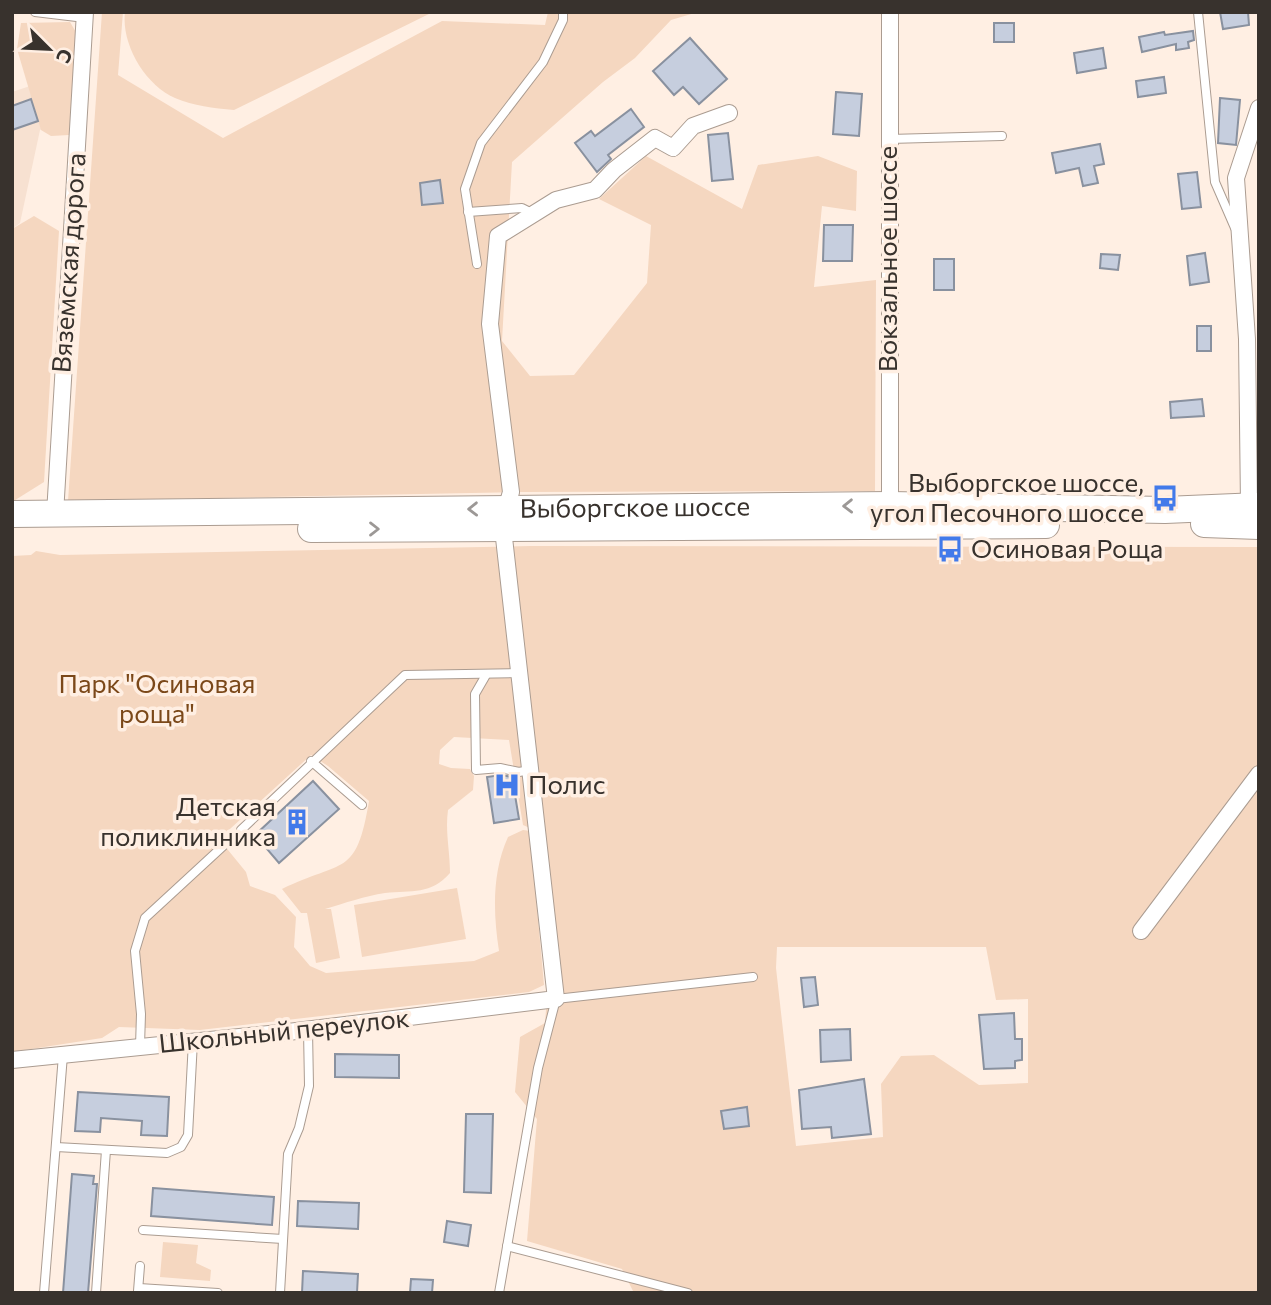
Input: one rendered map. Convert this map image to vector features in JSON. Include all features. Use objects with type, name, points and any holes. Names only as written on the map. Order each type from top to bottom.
[{"type":"main road","name":"Выборгское шоссе","points":[[12,529],[505,519],[890,505],[1256,513]]},
{"type":"main road","name":"Выборгское шоссе","points":[[12,514],[1205,524],[1256,513]]},
{"type":"street","name":"Вокзальное шоссе","points":[[890,12],[890,505]]},
{"type":"street","name":"Вяземская дорога","points":[[55,514],[85,15]]},
{"type":"street","points":[[1256,513],[1253,365],[1236,178],[1259,108]]},
{"type":"street","points":[[556,999],[520,673],[505,519],[510,492],[490,324],[498,236],[556,201],[595,190],[614,170],[655,138],[673,148],[693,126],[729,113]]},
{"type":"street","points":[[1141,931],[1259,774]]},
{"type":"street","name":"Школьный переулок","points":[[12,1060],[308,1030],[556,999]]},
{"type":"lane","points":[[35,12],[85,15]]},
{"type":"lane","points":[[477,264],[465,189],[481,143],[543,62],[563,20],[563,12]]},
{"type":"lane","points":[[1198,12],[1215,182],[1240,241]]},
{"type":"lane","points":[[888,139],[1002,136]]},
{"type":"lane","points":[[468,212],[522,208],[534,214]]},
{"type":"lane","points":[[140,1046],[141,1014],[135,951],[145,918],[405,675],[520,673]]},
{"type":"lane","points":[[486,675],[475,694],[475,770],[500,768],[530,771]]},
{"type":"lane","points":[[311,761],[362,805]]},
{"type":"lane","points":[[499,1293],[538,1068],[556,999],[753,977]]},
{"type":"lane","points":[[279,1293],[288,1154],[299,1128],[309,1086],[308,1030]]},
{"type":"lane","points":[[56,1147],[167,1153],[181,1147],[188,1135],[193,1041]]},
{"type":"lane","points":[[44,1293],[63,1053]]},
{"type":"lane","points":[[96,1293],[106,1150]]},
{"type":"lane","points":[[143,1230],[283,1240]]},
{"type":"lane","points":[[507,1246],[688,1293]]},
{"type":"lane","points":[[140,1266],[138,1290],[218,1293]]},
{"type":"shaded area","points":[[30,86],[44,128],[40,130],[20,223],[12,229],[12,92]]},
{"type":"green space","points":[[102,12],[123,12],[118,75],[223,138],[442,21],[545,25],[548,12],[698,12],[671,20],[635,58],[603,82],[512,162],[502,341],[530,376],[574,375],[647,283],[651,225],[599,199],[646,156],[742,209],[758,165],[818,156],[857,171],[856,211],[822,206],[814,287],[876,280],[875,491],[521,492],[68,501]]},
{"type":"green space","points":[[125,12],[433,12],[234,110],[182,101],[154,84],[131,50]]},
{"type":"green space","points":[[70,22],[77,34],[69,135],[51,136],[41,130],[17,49],[21,23]]},
{"type":"green space","points":[[34,216],[59,231],[44,482],[12,502],[12,229]]},
{"type":"green space","name":"Парк \"Осиновая роща\"","points":[[531,546],[1259,547],[1259,1293],[634,1293],[622,1269],[527,1241],[537,1119],[515,1092],[520,1037],[545,1023],[547,997],[557,973],[532,829],[523,825],[509,740],[454,737],[440,750],[439,764],[470,769],[474,776],[473,790],[448,810],[450,873],[428,888],[378,894],[325,909],[331,909],[340,958],[316,963],[307,913],[301,913],[282,889],[344,863],[352,855],[359,843],[369,801],[311,755],[219,839],[246,872],[250,886],[275,895],[296,917],[294,947],[310,966],[326,973],[474,961],[499,951],[495,907],[499,864],[508,837],[523,830],[530,831],[544,985],[529,992],[200,1030],[119,1027],[102,1038],[12,1052],[12,556],[31,555],[36,551],[60,555]],"holes":[[[777,947],[986,947],[996,1000],[1028,999],[1028,1083],[979,1085],[934,1055],[901,1056],[881,1084],[883,1137],[796,1146],[776,968]]]},
{"type":"green space","points":[[457,888],[466,939],[362,957],[354,905]]},
{"type":"green space","points":[[163,1242],[198,1245],[196,1263],[211,1270],[210,1281],[160,1277]]},
{"type":"building","points":[[1220,12],[1248,12],[1249,25],[1223,29]]},
{"type":"building","points":[[994,23],[1014,23],[1014,42],[994,42]]},
{"type":"building","points":[[1193,31],[1194,40],[1188,42],[1189,48],[1176,50],[1176,44],[1142,52],[1139,37],[1164,32],[1165,35]]},
{"type":"building","points":[[690,38],[727,79],[699,104],[683,87],[674,95],[653,71]]},
{"type":"building","points":[[1103,48],[1106,68],[1077,73],[1074,53]]},
{"type":"building","points":[[1164,77],[1166,93],[1138,97],[1136,81]]},
{"type":"building","points":[[836,92],[862,94],[859,136],[833,134]]},
{"type":"building","points":[[1220,98],[1240,100],[1236,145],[1218,143]]},
{"type":"building","points":[[31,99],[38,121],[12,130],[12,106]]},
{"type":"building","points":[[631,109],[644,127],[608,155],[611,159],[597,172],[575,143],[591,131],[595,136]]},
{"type":"building","points":[[728,133],[733,179],[712,181],[708,135]]},
{"type":"building","points":[[1100,144],[1104,164],[1094,166],[1098,183],[1083,186],[1079,168],[1056,173],[1052,153]]},
{"type":"building","points":[[1197,172],[1201,207],[1182,209],[1178,174]]},
{"type":"building","points":[[440,180],[443,203],[422,205],[420,183]]},
{"type":"building","points":[[824,225],[853,225],[852,261],[823,261]]},
{"type":"building","points":[[1205,253],[1209,282],[1190,285],[1187,256]]},
{"type":"building","points":[[1101,254],[1120,255],[1118,270],[1100,268]]},
{"type":"building","points":[[934,259],[954,259],[954,290],[934,290]]},
{"type":"building","points":[[1197,326],[1211,326],[1211,351],[1197,351]]},
{"type":"building","points":[[1202,399],[1204,416],[1171,418],[1170,402]]},
{"type":"building","points":[[487,777],[512,777],[519,819],[494,823]]},
{"type":"building","name":"Детская поликлинника","points":[[313,781],[339,809],[279,863],[255,835]]},
{"type":"building","points":[[815,977],[818,1005],[804,1007],[801,978]]},
{"type":"building","points":[[1014,1013],[1015,1039],[1022,1039],[1022,1060],[1015,1061],[1015,1068],[984,1069],[979,1015]]},
{"type":"building","points":[[850,1029],[851,1060],[821,1062],[820,1030]]},
{"type":"building","points":[[335,1054],[399,1055],[399,1078],[335,1077]]},
{"type":"building","points":[[864,1079],[871,1134],[832,1138],[831,1127],[802,1129],[799,1090]]},
{"type":"building","points":[[78,1092],[169,1097],[167,1136],[141,1135],[142,1121],[101,1118],[100,1132],[75,1131]]},
{"type":"building","points":[[747,1107],[749,1126],[724,1129],[721,1111]]},
{"type":"building","points":[[466,1114],[493,1114],[491,1193],[464,1192]]},
{"type":"building","points":[[72,1174],[94,1176],[93,1184],[97,1184],[88,1293],[63,1293]]},
{"type":"building","points":[[153,1188],[274,1197],[272,1225],[151,1216]]},
{"type":"building","points":[[298,1201],[359,1203],[358,1229],[297,1226]]},
{"type":"building","points":[[447,1221],[471,1225],[468,1246],[444,1242]]},
{"type":"building","points":[[303,1271],[358,1274],[357,1293],[302,1293]]},
{"type":"building","points":[[411,1279],[433,1280],[432,1293],[410,1293]]},
{"type":"place","name":"Выборгское шоссе, угол Песочного шоссе","points":[[1165,498]]},
{"type":"place","name":"Осиновая Роща","points":[[950,549]]},
{"type":"place","name":"Полис","points":[[507,785]]},
{"type":"place","name":"Детская поликлинника","points":[[297,822]]}]
